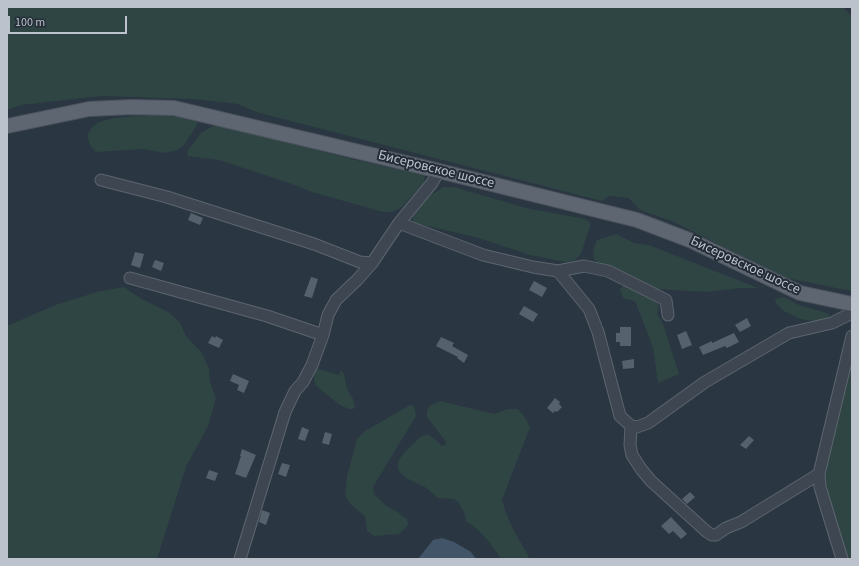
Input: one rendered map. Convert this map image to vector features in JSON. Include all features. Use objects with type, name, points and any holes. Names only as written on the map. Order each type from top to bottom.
[{"type":"main road","name":"Бисеровское шоссе","points":[[7,126],[89,108],[174,108],[438,170],[637,220],[692,241],[800,293],[852,304]]},
{"type":"street","points":[[240,559],[285,412],[295,391],[303,382],[312,365],[323,335],[328,315],[336,300],[372,263],[399,223],[432,183],[438,170]]},
{"type":"street","points":[[101,180],[167,197],[314,244],[360,262],[372,263]]},
{"type":"street","points":[[399,223],[483,254],[533,267],[558,271],[584,266],[608,271],[666,300],[668,315]]},
{"type":"street","points":[[558,271],[589,309],[598,332],[620,416],[631,426],[637,427],[648,423],[705,382],[789,333],[832,323],[852,313]]},
{"type":"street","points":[[130,278],[267,316],[323,335]]},
{"type":"street","points":[[842,559],[820,487],[819,474],[852,336]]},
{"type":"street","points":[[631,426],[630,445],[632,455],[641,470],[651,481],[712,536],[741,522],[819,474]]},
{"type":"green space","points":[[7,7],[843,7],[852,17],[851,291],[782,277],[674,222],[640,210],[629,198],[609,196],[602,201],[256,112],[238,104],[193,99],[102,96],[21,105],[7,110]]},
{"type":"green space","points":[[158,114],[186,116],[192,118],[198,123],[184,145],[177,150],[165,153],[143,149],[96,152],[91,147],[87,136],[92,127],[99,122],[114,118]]},
{"type":"green space","points":[[215,125],[234,128],[351,159],[425,175],[424,182],[402,207],[392,212],[383,212],[312,192],[219,160],[187,156],[188,150],[201,133]]},
{"type":"green space","points":[[443,187],[454,187],[526,208],[585,219],[591,223],[581,254],[574,261],[565,262],[530,255],[479,238],[415,223],[412,219],[418,210],[430,196]]},
{"type":"green space","points":[[616,234],[634,243],[649,245],[758,288],[741,288],[707,292],[656,289],[599,264],[594,259],[593,250],[597,240]]},
{"type":"green space","points":[[624,284],[656,301],[659,306],[657,314],[663,324],[679,374],[658,383],[653,347],[635,301],[623,298],[620,290]]},
{"type":"green space","points":[[124,287],[140,298],[168,312],[179,321],[186,336],[202,353],[209,369],[210,382],[216,398],[208,426],[186,467],[157,559],[7,559],[7,326],[58,304],[97,292]]},
{"type":"green space","points":[[784,297],[799,305],[830,314],[828,318],[819,322],[800,319],[782,310],[776,303],[775,299]]},
{"type":"green space","points":[[852,360],[852,559],[845,559],[823,486],[825,460]]},
{"type":"green space","points":[[315,368],[339,375],[341,370],[344,374],[347,389],[353,399],[355,406],[353,409],[340,405],[315,384]]},
{"type":"green space","points":[[440,401],[494,414],[507,409],[518,409],[524,416],[530,427],[502,500],[512,527],[530,559],[501,559],[490,543],[477,529],[466,521],[464,512],[458,502],[454,499],[438,498],[425,487],[406,478],[398,470],[398,462],[403,454],[420,437],[427,434],[434,438],[442,446],[446,444],[427,417],[427,410],[431,405]]},
{"type":"green space","points":[[410,405],[414,406],[416,416],[373,487],[374,494],[385,505],[407,519],[408,525],[399,534],[374,536],[367,531],[365,516],[350,504],[345,496],[347,476],[357,439],[365,431]]},
{"type":"water","points":[[442,538],[454,542],[471,552],[476,559],[418,559],[433,540]]},
{"type":"building","points":[[191,213],[203,218],[200,225],[188,220]]},
{"type":"building","points":[[135,252],[144,254],[140,268],[131,265]]},
{"type":"building","points":[[155,260],[164,263],[161,271],[152,267]]},
{"type":"building","points":[[311,277],[318,279],[312,298],[304,296]]},
{"type":"building","points":[[534,281],[547,288],[542,297],[529,290]]},
{"type":"building","points":[[524,306],[538,314],[533,322],[519,314]]},
{"type":"building","points":[[747,318],[751,326],[740,332],[735,325]]},
{"type":"building","points":[[620,327],[631,327],[631,346],[620,346],[620,342],[616,342],[616,333],[620,333]]},
{"type":"building","points":[[686,331],[692,345],[682,349],[677,335]]},
{"type":"building","points":[[734,333],[739,342],[727,348],[725,346],[703,355],[699,347]]},
{"type":"building","points":[[212,336],[215,338],[216,336],[223,340],[219,348],[208,343]]},
{"type":"building","points":[[441,337],[454,343],[452,346],[468,355],[464,363],[457,358],[458,357],[436,346]]},
{"type":"building","points":[[634,359],[634,368],[623,369],[622,361]]},
{"type":"building","points":[[233,374],[249,381],[244,393],[237,390],[239,385],[230,381]]},
{"type":"building","points":[[555,398],[560,402],[559,404],[562,407],[557,412],[555,411],[553,413],[547,408]]},
{"type":"building","points":[[302,427],[309,430],[305,441],[298,439]]},
{"type":"building","points":[[325,432],[332,434],[329,445],[322,443]]},
{"type":"building","points":[[749,436],[754,440],[746,449],[740,445]]},
{"type":"building","points":[[242,449],[256,455],[246,478],[235,474]]},
{"type":"building","points":[[282,463],[290,465],[286,477],[278,474]]},
{"type":"building","points":[[209,470],[218,473],[215,481],[206,478]]},
{"type":"building","points":[[690,492],[695,497],[687,504],[682,499]]},
{"type":"building","points":[[262,510],[270,513],[266,525],[259,522]]},
{"type":"building","points":[[671,517],[687,534],[681,539],[673,531],[669,534],[661,526]]}]
